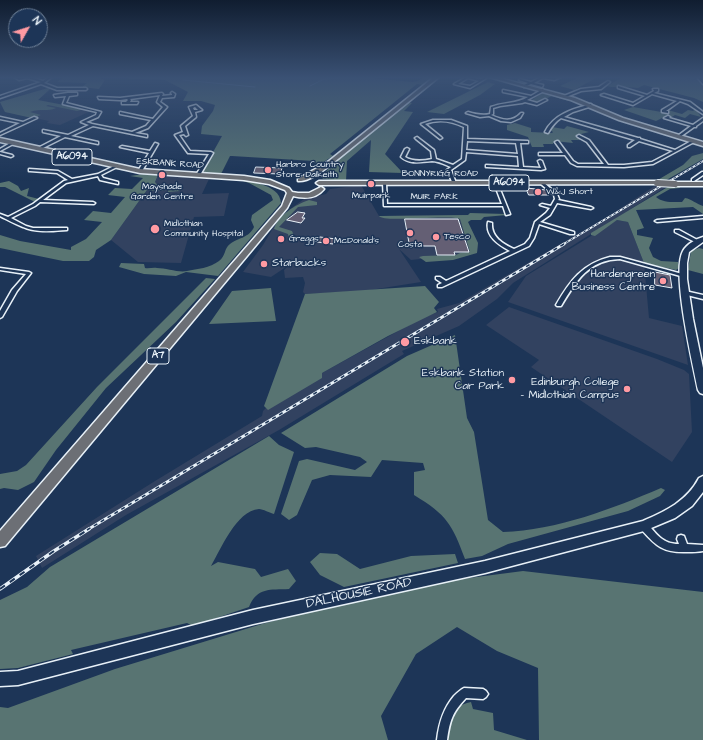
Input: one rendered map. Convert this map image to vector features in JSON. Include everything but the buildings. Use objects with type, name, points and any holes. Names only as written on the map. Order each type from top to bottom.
[{"type":"main road","points":[[288,191],[289,184],[318,171],[393,112]]},
{"type":"main road","points":[[606,112],[621,118],[703,144]]},
{"type":"main road","name":"ESKBANK ROAD","points":[[0,140],[140,171],[240,177],[270,182],[298,180],[319,185]]},
{"type":"main road","points":[[318,171],[319,185]]},
{"type":"main road","name":"ESKBANK ROAD","points":[[270,182],[288,191],[306,196]]},
{"type":"main road","name":"BONNYRIGG ROAD","points":[[306,196],[315,194],[319,185],[343,184],[703,184]]},
{"type":"main road","name":"A7","points":[[0,541],[285,208],[289,199],[288,191]]},
{"type":"main road","name":"A7","points":[[285,208],[306,196]]},
{"type":"main road","points":[[701,240],[686,252],[684,276],[685,293],[703,388]]},
{"type":"main road","name":"DALHOUSIE ROAD","points":[[0,679],[26,676],[253,617],[485,567],[644,526],[671,514],[688,502],[698,491],[703,480]]},
{"type":"street","points":[[97,112],[99,112],[98,115],[83,122],[91,125],[134,132],[146,136]]},
{"type":"street","points":[[134,132],[145,128],[161,112]]},
{"type":"street","points":[[195,112],[195,116],[183,126],[187,136],[180,138],[190,152],[210,153]]},
{"type":"street","points":[[489,115],[492,114],[492,112]]},
{"type":"street","points":[[548,132],[552,124],[562,117],[575,112]]},
{"type":"street","points":[[121,113],[154,120]]},
{"type":"street","points":[[468,113],[489,115],[500,120],[510,121],[516,120],[522,114]]},
{"type":"street","points":[[562,117],[676,151]]},
{"type":"street","points":[[668,117],[666,118],[695,126]]},
{"type":"street","points":[[0,118],[23,123]]},
{"type":"street","points":[[0,134],[35,118]]},
{"type":"street","points":[[680,136],[703,119]]},
{"type":"street","points":[[437,137],[423,125],[435,120],[466,127],[463,160],[449,170],[454,183]]},
{"type":"street","points":[[41,149],[91,125]]},
{"type":"street","points":[[44,131],[97,142]]},
{"type":"street","points":[[581,137],[588,141],[607,166]]},
{"type":"street","points":[[417,138],[433,152],[434,160]]},
{"type":"street","points":[[629,146],[639,139]]},
{"type":"street","points":[[465,140],[518,143],[527,142]]},
{"type":"street","points":[[557,142],[577,165],[607,166],[654,163],[694,141]]},
{"type":"street","points":[[0,152],[13,143]]},
{"type":"street","points":[[518,143],[521,168]]},
{"type":"street","points":[[140,171],[156,144]]},
{"type":"street","points":[[122,147],[152,152]]},
{"type":"street","points":[[198,175],[211,154],[210,153],[214,149]]},
{"type":"street","points":[[407,149],[403,157],[406,160],[434,160],[453,166]]},
{"type":"street","points":[[464,151],[519,155]]},
{"type":"street","points":[[0,152],[11,156]]},
{"type":"street","points":[[541,154],[566,154]]},
{"type":"street","points":[[490,166],[541,170],[543,169],[540,162]]},
{"type":"street","points":[[9,218],[71,180],[99,175],[116,166]]},
{"type":"street","points":[[30,170],[58,172],[71,180]]},
{"type":"street","points":[[693,180],[703,174]]},
{"type":"street","points":[[99,175],[101,179],[117,183]]},
{"type":"street","name":"MUIR PARK","points":[[384,183],[385,205],[505,205]]},
{"type":"street","points":[[496,183],[508,214]]},
{"type":"street","points":[[440,286],[514,252],[530,242],[537,222],[547,215],[555,201],[556,195],[542,183]]},
{"type":"street","points":[[39,201],[93,203]]},
{"type":"street","points":[[555,201],[578,209],[591,208]]},
{"type":"street","points":[[542,205],[552,207]]},
{"type":"street","points":[[0,215],[9,218],[21,226],[34,229],[65,229]]},
{"type":"street","points":[[657,221],[703,217]]},
{"type":"street","points":[[537,222],[572,233]]},
{"type":"street","points":[[490,224],[490,234],[514,252]]},
{"type":"street","points":[[677,231],[701,240]]},
{"type":"street","points":[[560,305],[572,282],[582,273],[599,262],[612,258],[620,258],[684,276]]},
{"type":"street","points":[[0,269],[29,273],[15,290],[0,315]]},
{"type":"street","points":[[438,278],[446,283]]},
{"type":"street","points":[[685,293],[703,297]]},
{"type":"street","points":[[644,526],[660,544],[668,547],[702,548]]},
{"type":"street","points":[[681,539],[685,548]]},
{"type":"street","points":[[442,740],[444,723],[449,708],[464,694],[483,694]]},
{"type":"shaded area","points":[[5,112],[90,112],[60,125],[47,123],[49,121]]},
{"type":"shaded area","name":"Midlothian Community Hospital","points":[[158,175],[209,179],[202,194],[229,193],[224,216],[194,217],[181,263],[138,262],[111,240],[147,190],[155,182]]},
{"type":"shaded area","points":[[361,185],[379,216],[464,215],[478,243],[477,253],[411,260],[399,249],[421,282],[364,291],[305,294],[303,292],[305,283],[303,277],[285,278],[284,270],[289,265],[271,277],[243,272],[263,245],[276,223],[293,207],[304,199],[326,194],[330,189]]},
{"type":"shaded area","points":[[656,185],[669,185],[513,283],[497,299],[459,326],[402,351],[404,354],[279,430],[126,515],[42,568],[36,556],[262,416],[263,411],[267,407],[318,369],[322,373],[420,319],[438,312],[437,309],[459,303],[612,214]]},
{"type":"shaded area","points":[[617,220],[628,222],[644,263],[649,318],[682,326],[688,365],[508,302],[526,276]]},
{"type":"shaded area","name":"Edinburgh College - Midlothian Campus","points":[[509,307],[657,359],[684,370],[689,374],[692,432],[672,462],[531,367],[539,360],[486,325]]},
{"type":"green space","points":[[5,112],[32,112],[30,112],[41,115],[32,118]]},
{"type":"green space","points":[[213,112],[383,112],[330,154],[333,156],[317,166],[315,166],[314,161],[230,156],[221,174],[202,172],[222,136],[201,134],[202,126]]},
{"type":"green space","points":[[396,112],[413,112],[385,154],[403,173],[369,172],[371,140],[347,161],[346,181],[323,179],[322,177],[332,164]]},
{"type":"green space","points":[[428,112],[449,112],[444,114]]},
{"type":"green space","points":[[628,112],[667,113],[673,112],[682,114],[686,112],[698,112],[701,117],[690,114],[685,118],[675,115],[672,117],[666,116],[656,121]]},
{"type":"green space","points":[[515,123],[531,128],[531,132],[552,133],[553,132],[550,130],[552,127],[564,129],[567,126],[589,132],[577,135],[581,140],[571,140],[573,143],[554,141],[553,144],[543,144],[544,147],[532,147],[528,137],[507,130],[507,125]]},
{"type":"green space","points":[[703,153],[703,159],[663,182],[656,181],[683,165],[692,156]]},
{"type":"green space","points":[[115,169],[158,175],[155,182],[159,186],[164,188],[177,188],[180,191],[168,192],[168,190],[147,190],[111,240],[96,250],[94,257],[89,261],[63,261],[0,248],[0,235],[20,241],[71,250],[71,247],[86,239],[102,222],[84,220],[93,211],[111,213],[125,197],[108,195],[115,188],[132,189],[143,178],[130,176],[143,174]]},
{"type":"green space","points":[[232,178],[254,182],[269,187],[279,196],[281,203],[218,276],[186,272],[176,276],[144,274],[119,267],[121,263],[144,264],[145,268],[184,271],[208,267],[219,261],[223,257],[228,246],[252,231],[254,227],[251,220],[252,215],[273,200],[271,195],[249,183]]},
{"type":"green space","points":[[9,181],[18,186],[21,191],[29,188],[27,196],[39,199],[35,202],[5,187],[0,187],[0,183]]},
{"type":"green space","points":[[671,185],[679,185],[680,188],[670,189],[656,197],[672,202],[682,202],[685,198],[692,200],[703,206],[703,214],[693,207],[636,210],[644,228],[637,230],[637,235],[653,238],[649,248],[653,257],[661,261],[678,262],[679,268],[676,270],[644,263],[628,222],[617,220],[595,236],[591,235],[591,233]]},
{"type":"green space","points":[[309,200],[317,202],[317,205],[298,207],[279,227],[292,231],[295,238],[289,238],[288,234],[274,229],[279,219],[283,215]]},
{"type":"green space","points":[[470,213],[507,215],[484,217],[481,220],[471,220],[468,222],[478,243],[477,253],[453,260],[426,262],[419,257],[456,255],[470,252],[460,219],[443,217],[392,219],[379,216],[468,215]]},
{"type":"green space","points":[[699,248],[703,249],[703,274],[688,270],[691,251]]},
{"type":"green space","points":[[206,278],[215,279],[176,322],[106,388],[56,450],[34,482],[18,490],[4,488],[0,489],[0,474],[17,471],[26,465],[97,387]]},
{"type":"green space","points":[[425,286],[439,302],[434,308],[437,312],[388,336],[322,373],[322,378],[268,410],[264,406],[305,294]]},
{"type":"green space","points":[[271,288],[276,321],[209,324],[232,291]]},
{"type":"green space","points":[[455,335],[467,418],[474,432],[488,520],[503,532],[564,523],[604,511],[661,488],[665,490],[660,496],[628,511],[508,544],[482,556],[465,559],[456,537],[447,521],[434,509],[414,495],[414,472],[425,470],[423,463],[382,460],[371,477],[330,475],[312,480],[297,515],[289,520],[281,514],[299,461],[307,459],[355,470],[367,462],[360,457],[316,447],[305,448],[281,433],[407,356]]},
{"type":"green space","points":[[269,436],[279,445],[294,452],[274,514],[259,509],[251,511],[243,516],[230,532],[211,566],[218,562],[255,569],[261,577],[288,569],[296,581],[289,589],[265,591],[256,596],[249,607],[193,626],[187,623],[71,650],[73,654],[18,668],[0,669],[0,600],[27,587],[50,567]]},
{"type":"green space","points":[[320,553],[337,554],[360,569],[411,556],[455,554],[458,563],[344,587],[320,575],[310,562]]},
{"type":"green space","points":[[523,571],[703,592],[703,740],[539,740],[538,668],[497,651],[457,627],[416,654],[381,716],[388,740],[0,740],[0,707],[8,708],[115,669],[262,624],[400,587]]},
{"type":"green space","points":[[471,702],[473,709],[493,713],[494,730],[527,740],[447,740],[450,721],[454,711],[463,704]]},
{"type":"railway","points":[[562,245],[703,161]]},
{"type":"railway","points":[[87,530],[564,244]]},
{"type":"railway","points":[[0,589],[54,551],[89,529]]},
{"type":"place","name":"Harbro Country Store: Dalkeith","points":[[268,170]]},
{"type":"place","name":"Mayshade Garden Centre","points":[[162,175]]},
{"type":"place","name":"Muirpark","points":[[371,184]]},
{"type":"place","name":"W&J Short","points":[[538,192]]},
{"type":"place","name":"Midlothian Community Hospital","points":[[155,229]]},
{"type":"place","name":"Costa","points":[[410,233]]},
{"type":"place","name":"Tesco","points":[[436,237]]},
{"type":"place","name":"Greggs","points":[[281,239]]},
{"type":"place","name":"McDonald's","points":[[326,241]]},
{"type":"place","name":"Starbucks","points":[[264,264]]},
{"type":"place","name":"Hardengreen Business Centre","points":[[663,281]]},
{"type":"place","name":"Eskbank","points":[[405,342]]},
{"type":"place","name":"Eskbank Station Car Park","points":[[512,380]]},
{"type":"place","name":"Edinburgh College - Midlothian Campus","points":[[627,389]]}]
